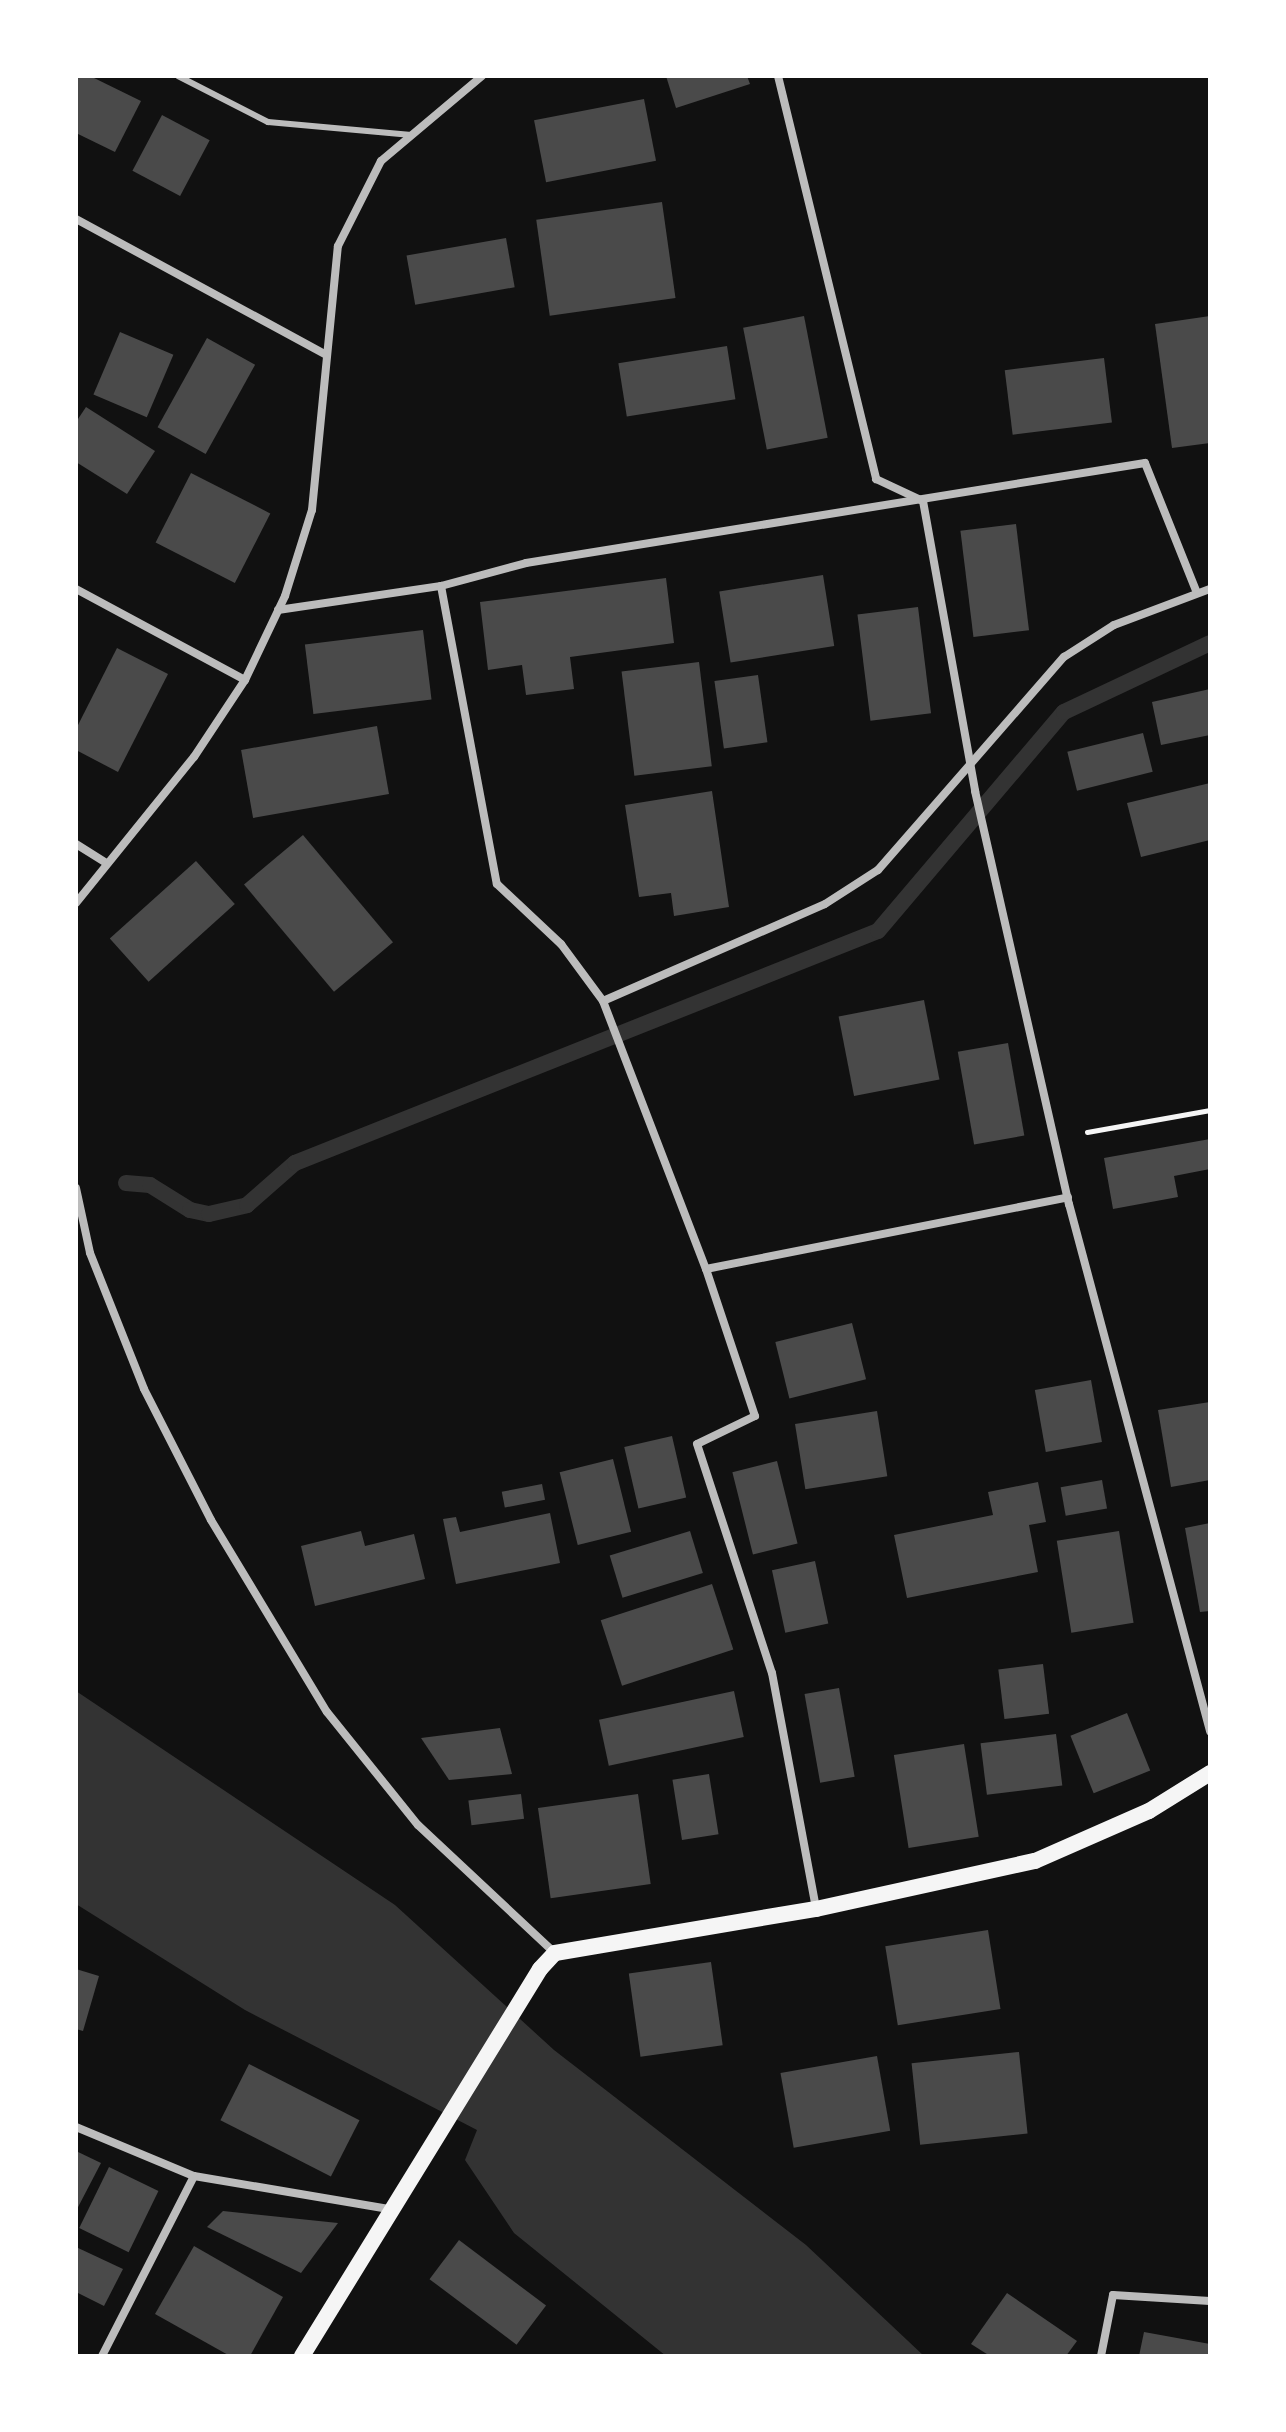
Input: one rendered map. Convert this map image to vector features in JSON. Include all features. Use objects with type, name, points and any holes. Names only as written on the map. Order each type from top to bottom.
[{"type":"main road","points":[[302,2356],[527,1990],[555,1953],[816,1909],[1035,1861],[1149,1811],[1210,1773]]},
{"type":"street","points":[[76,903],[194,757],[245,680],[278,610],[312,510],[338,246],[381,161],[482,76]]},
{"type":"street","points":[[778,76],[876,479],[923,501]]},
{"type":"street","points":[[76,219],[327,355]]},
{"type":"street","points":[[278,610],[441,586],[526,563],[1145,463],[1197,593]]},
{"type":"street","points":[[923,501],[969,763],[1054,1138],[1210,1731]]},
{"type":"street","points":[[441,586],[497,884],[561,944],[603,1001],[630,1063],[706,1269],[755,1416],[697,1444],[772,1673],[816,1909]]},
{"type":"street","points":[[76,589],[245,680]]},
{"type":"street","points":[[603,1001],[825,904],[878,870],[1064,657],[1114,625],[1210,589]]},
{"type":"street","points":[[76,844],[107,863]]},
{"type":"street","points":[[76,1188],[90,1253],[144,1389],[211,1520],[327,1712],[418,1825],[555,1953]]},
{"type":"street","points":[[706,1269],[1068,1197]]},
{"type":"street","points":[[76,2127],[194,2176],[390,2209]]},
{"type":"street","points":[[102,2356],[194,2176]]},
{"type":"street","points":[[1101,2356],[1113,2295],[1210,2301]]},
{"type":"lane","points":[[178,76],[268,122],[411,135]]},
{"type":"path","points":[[1054,1138],[1210,1110]]},
{"type":"shaded area","points":[[76,1691],[395,1905],[554,2050],[806,2245],[924,2356],[666,2356],[514,2233],[465,2160],[477,2130],[245,2010],[76,1904]]},
{"type":"building","points":[[76,76],[90,76],[141,101],[115,152],[76,133]]},
{"type":"building","points":[[666,76],[747,76],[750,84],[676,108]]},
{"type":"building","points":[[644,99],[656,161],[546,182],[534,120]]},
{"type":"building","points":[[162,115],[210,140],[180,196],[132,171]]},
{"type":"building","points":[[662,202],[675,298],[550,316],[536,220]]},
{"type":"building","points":[[506,238],[515,287],[415,305],[407,256]]},
{"type":"building","points":[[804,316],[828,438],[767,450],[743,328]]},
{"type":"building","points":[[1210,316],[1210,443],[1172,448],[1155,324]]},
{"type":"building","points":[[120,332],[173,355],[147,417],[93,395]]},
{"type":"building","points":[[207,338],[255,365],[206,454],[158,427]]},
{"type":"building","points":[[727,346],[735,399],[627,417],[618,363]]},
{"type":"building","points":[[1104,358],[1112,423],[1013,435],[1005,370]]},
{"type":"building","points":[[86,407],[155,451],[127,494],[76,462],[76,422]]},
{"type":"building","points":[[191,473],[270,513],[235,583],[156,542]]},
{"type":"building","points":[[1016,524],[1029,630],[973,637],[960,531]]},
{"type":"building","points":[[823,575],[834,646],[731,663],[719,591]]},
{"type":"building","points":[[666,578],[674,643],[570,657],[574,689],[526,695],[522,665],[488,670],[480,602]]},
{"type":"building","points":[[918,607],[931,713],[870,721],[857,614]]},
{"type":"building","points":[[423,630],[432,699],[313,714],[305,645]]},
{"type":"building","points":[[117,648],[168,674],[118,772],[76,750],[76,729]]},
{"type":"building","points":[[699,662],[712,766],[634,776],[622,672]]},
{"type":"building","points":[[758,675],[767,742],[724,748],[714,681]]},
{"type":"building","points":[[1210,689],[1210,735],[1161,745],[1152,702]]},
{"type":"building","points":[[377,726],[389,794],[253,818],[241,750]]},
{"type":"building","points":[[1143,733],[1153,772],[1077,791],[1067,752]]},
{"type":"building","points":[[1210,783],[1210,840],[1141,857],[1127,803]]},
{"type":"building","points":[[712,791],[729,907],[674,916],[671,893],[639,897],[625,805]]},
{"type":"building","points":[[303,835],[393,942],[334,992],[244,884]]},
{"type":"building","points":[[196,861],[235,904],[149,982],[110,939]]},
{"type":"building","points":[[924,1000],[939,1080],[854,1096],[839,1017]]},
{"type":"building","points":[[1008,1043],[1024,1136],[974,1144],[958,1052]]},
{"type":"building","points":[[1210,1139],[1210,1169],[1174,1176],[1178,1197],[1113,1209],[1104,1158]]},
{"type":"building","points":[[852,1323],[866,1379],[789,1398],[775,1342]]},
{"type":"building","points":[[1091,1380],[1102,1442],[1046,1452],[1035,1390]]},
{"type":"building","points":[[1210,1402],[1210,1480],[1171,1487],[1158,1410]]},
{"type":"building","points":[[877,1411],[887,1476],[805,1489],[795,1424]]},
{"type":"building","points":[[672,1436],[686,1497],[638,1508],[624,1447]]},
{"type":"building","points":[[613,1459],[631,1532],[578,1545],[560,1472]]},
{"type":"building","points":[[777,1461],[798,1543],[753,1555],[732,1472]]},
{"type":"building","points":[[1102,1480],[1107,1509],[1066,1516],[1061,1487]]},
{"type":"building","points":[[1038,1482],[1046,1522],[1029,1525],[1038,1572],[907,1598],[894,1535],[993,1515],[988,1492]]},
{"type":"building","points":[[542,1484],[545,1500],[505,1508],[502,1492]]},
{"type":"building","points":[[550,1513],[560,1563],[456,1584],[443,1519],[456,1517],[460,1532]]},
{"type":"building","points":[[1210,1523],[1210,1611],[1200,1612],[1185,1528]]},
{"type":"building","points":[[361,1531],[365,1546],[414,1534],[425,1579],[315,1606],[301,1546]]},
{"type":"building","points":[[690,1531],[703,1573],[623,1598],[610,1556]]},
{"type":"building","points":[[1119,1531],[1134,1623],[1071,1633],[1057,1541]]},
{"type":"building","points":[[815,1561],[828,1624],[785,1633],[772,1570]]},
{"type":"building","points":[[712,1584],[733,1650],[622,1686],[601,1620]]},
{"type":"building","points":[[1043,1664],[1049,1714],[1004,1719],[998,1669]]},
{"type":"building","points":[[839,1688],[855,1777],[820,1783],[805,1694]]},
{"type":"building","points":[[734,1691],[744,1737],[609,1766],[599,1720]]},
{"type":"building","points":[[1127,1713],[1150,1770],[1094,1793],[1070,1736]]},
{"type":"building","points":[[500,1728],[512,1774],[449,1780],[421,1738]]},
{"type":"building","points":[[1056,1734],[1062,1786],[987,1795],[981,1743]]},
{"type":"building","points":[[964,1744],[979,1837],[909,1848],[894,1755]]},
{"type":"building","points":[[709,1774],[719,1834],[682,1840],[672,1780]]},
{"type":"building","points":[[521,1794],[524,1819],[471,1825],[468,1800]]},
{"type":"building","points":[[638,1794],[651,1884],[551,1898],[538,1808]]},
{"type":"building","points":[[988,1930],[1001,2009],[898,2025],[885,1946]]},
{"type":"building","points":[[711,1962],[723,2045],[640,2057],[629,1974]]},
{"type":"building","points":[[76,1969],[99,1976],[83,2031],[76,2029]]},
{"type":"building","points":[[1019,2052],[1028,2134],[920,2145],[912,2063]]},
{"type":"building","points":[[877,2056],[890,2131],[794,2148],[780,2073]]},
{"type":"building","points":[[249,2064],[359,2120],[331,2176],[220,2120]]},
{"type":"building","points":[[76,2151],[101,2163],[76,2211]]},
{"type":"building","points":[[109,2167],[158,2191],[129,2252],[79,2228]]},
{"type":"building","points":[[223,2211],[338,2223],[301,2273],[207,2227]]},
{"type":"building","points":[[459,2240],[546,2306],[517,2345],[430,2279]]},
{"type":"building","points":[[194,2246],[283,2297],[250,2356],[230,2356],[155,2314]]},
{"type":"building","points":[[76,2247],[123,2269],[104,2306],[76,2292]]},
{"type":"building","points":[[1007,2293],[1077,2341],[1066,2356],[990,2356],[971,2344]]},
{"type":"building","points":[[1144,2332],[1210,2344],[1210,2356],[1139,2356]]},
{"type":"waterway","points":[[126,1183],[150,1185],[190,1210],[209,1214],[247,1205],[295,1163],[878,931],[1064,712],[1210,643]]}]
